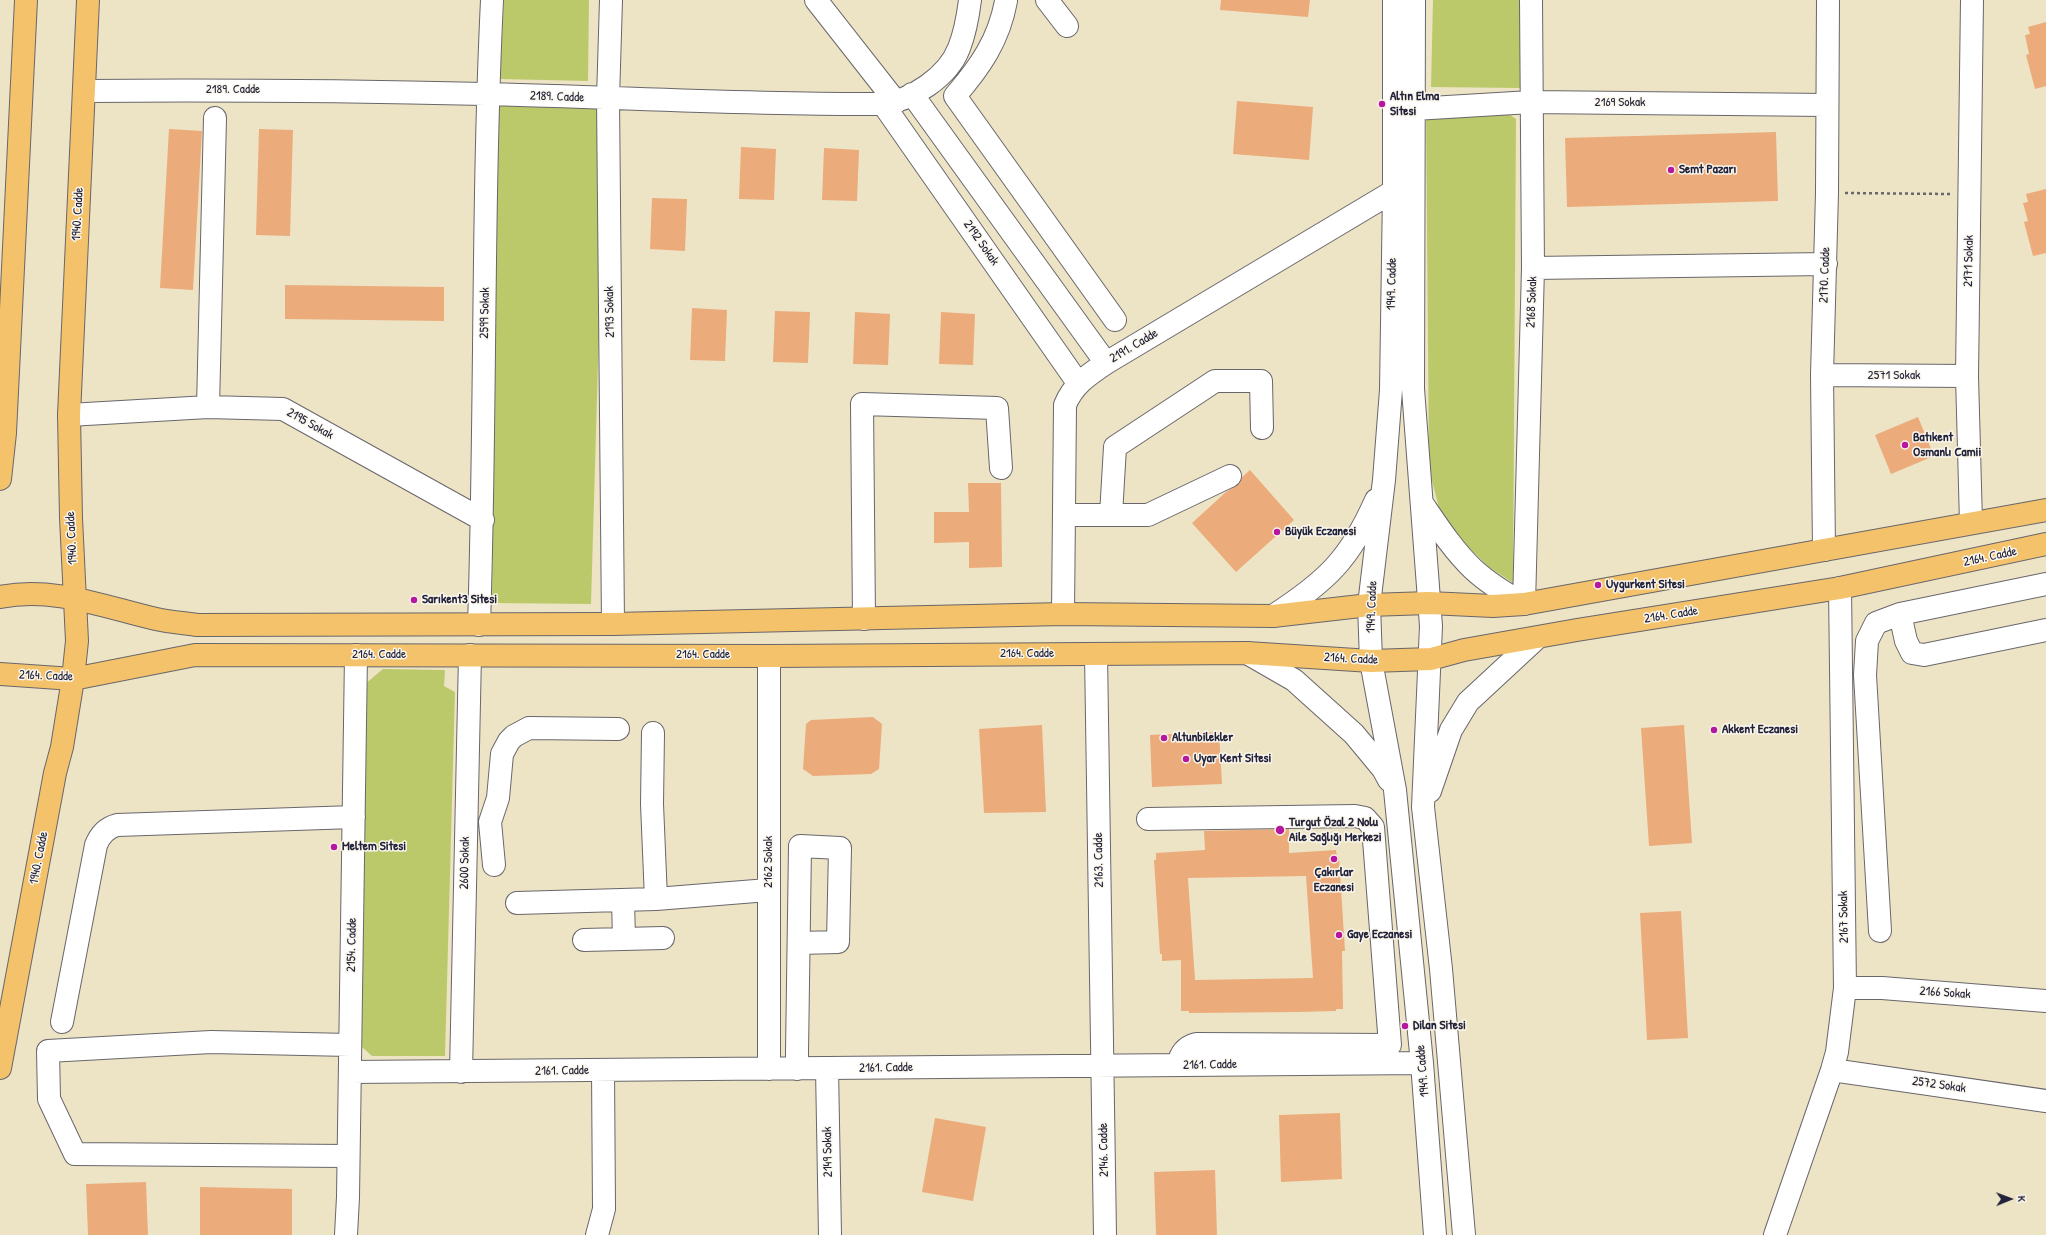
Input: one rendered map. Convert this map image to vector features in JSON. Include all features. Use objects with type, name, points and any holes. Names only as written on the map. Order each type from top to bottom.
[{"type":"main road","points":[[0,480],[5,433],[26,0]]},
{"type":"main road","name":"1940. Cadde","points":[[0,1068],[73,679],[77,641],[69,464],[69,415],[88,0]]},
{"type":"main road","points":[[0,597],[11,594],[43,594],[74,597],[157,619],[198,625],[613,624],[1063,614],[1273,616],[1369,605],[1429,603],[1468,606],[1524,604],[2046,510]]},
{"type":"main road","name":"2164. Cadde","points":[[0,674],[73,679],[195,655],[769,656],[1247,653],[1371,661],[1431,659],[1464,650],[1840,588],[2046,544]]},
{"type":"street","name":"2599 Sokak","points":[[479,625],[483,520],[488,94],[492,0]]},
{"type":"street","name":"2193 Sokak","points":[[610,0],[608,99],[613,624]]},
{"type":"street","name":"2192 Sokak","points":[[816,0],[1106,363]]},
{"type":"street","points":[[897,100],[942,74],[959,49],[970,0]]},
{"type":"street","points":[[1003,0],[999,29],[994,42],[985,59],[955,96],[1115,320]]},
{"type":"street","points":[[1047,0],[1067,26]]},
{"type":"street","name":"1949. Cadde","points":[[1394,0],[1394,190],[1391,390],[1384,480],[1369,605],[1371,661],[1395,790],[1422,1055],[1435,1235]]},
{"type":"street","name":"1949. Cadde","points":[[1414,0],[1413,389],[1420,500],[1429,603],[1431,659],[1423,807],[1441,969],[1464,1235]]},
{"type":"street","name":"2168 Sokak","points":[[1524,604],[1533,268],[1531,0]]},
{"type":"street","name":"2170. Cadde","points":[[1824,550],[1822,375],[1826,264],[1828,0]]},
{"type":"street","name":"2171 Sokak","points":[[1971,523],[1967,376],[1972,0]]},
{"type":"street","name":"2189. Cadde","points":[[84,91],[232,90],[488,94],[608,99],[897,100]]},
{"type":"street","name":"2192 Sokak","points":[[897,100],[1078,383]]},
{"type":"street","name":"2169 Sokak","points":[[1414,109],[1531,102],[1827,105]]},
{"type":"street","points":[[208,408],[215,118]]},
{"type":"street","name":"2191. Cadde","points":[[1063,614],[1065,405],[1070,393],[1078,383],[1106,363],[1394,190]]},
{"type":"street","points":[[1533,268],[1826,264]]},
{"type":"street","name":"2571 Sokak","points":[[1822,375],[1967,376]]},
{"type":"street","points":[[1111,515],[1115,447],[1215,381],[1261,381],[1262,428]]},
{"type":"street","points":[[864,619],[862,404],[997,408],[1002,468]]},
{"type":"street","name":"2195 Sokak","points":[[69,415],[208,408],[283,408],[483,520]]},
{"type":"street","points":[[1064,515],[1148,514],[1230,476]]},
{"type":"street","points":[[1273,616],[1303,596],[1340,564],[1367,521],[1384,480]]},
{"type":"street","points":[[1420,500],[1437,526],[1473,569],[1504,593],[1524,604]]},
{"type":"street","points":[[1880,931],[1865,674],[1867,641],[1876,623],[1900,614],[2046,584]]},
{"type":"street","name":"2167 Sokak","points":[[1775,1235],[1832,1070],[1837,1052],[1845,988],[1840,588]]},
{"type":"street","points":[[1900,614],[1906,641],[1912,652],[1924,655],[2046,630]]},
{"type":"street","points":[[1423,807],[1451,730],[1468,702],[1537,638]]},
{"type":"street","points":[[1247,653],[1294,680],[1354,734],[1383,769],[1395,790]]},
{"type":"street","name":"2163. Cadde","points":[[1096,654],[1103,1066]]},
{"type":"street","name":"2154. Cadde","points":[[346,1235],[356,655]]},
{"type":"street","name":"2600 Sokak","points":[[461,1072],[470,655]]},
{"type":"street","name":"2162 Sokak","points":[[769,656],[769,1069]]},
{"type":"street","points":[[494,865],[490,822],[498,798],[502,754],[508,741],[529,728],[618,729]]},
{"type":"street","points":[[653,733],[652,804],[656,899]]},
{"type":"street","points":[[1148,819],[1355,816],[1365,818],[1373,827],[1390,1045]]},
{"type":"street","points":[[62,1022],[96,845],[99,838],[108,829],[117,826],[354,817]]},
{"type":"street","points":[[466,822],[490,822]]},
{"type":"street","points":[[1373,827],[1398,824]]},
{"type":"street","points":[[518,903],[656,899],[768,890]]},
{"type":"street","points":[[623,900],[624,939]]},
{"type":"street","points":[[584,940],[663,938]]},
{"type":"street","points":[[797,1068],[799,943]]},
{"type":"street","name":"2166 Sokak","points":[[1845,988],[1882,988],[2046,1001]]},
{"type":"street","points":[[348,1156],[75,1154],[49,1099],[48,1051],[210,1042],[350,1045]]},
{"type":"street","points":[[1178,1065],[1181,1054],[1190,1046],[1196,1044],[1390,1045],[1422,1055]]},
{"type":"street","name":"2161. Cadde","points":[[350,1072],[1178,1065],[1422,1055]]},
{"type":"street","name":"2146. Cadde","points":[[1103,1066],[1105,1235]]},
{"type":"street","name":"2149 Sokak","points":[[827,1068],[830,1235]]},
{"type":"street","points":[[597,1235],[604,1209],[603,1070]]},
{"type":"street","name":"2572 Sokak","points":[[1832,1070],[2046,1101]]},
{"type":"path","points":[[1827,193],[1970,195]]},
{"type":"green space","points":[[504,0],[589,0],[588,81],[500,79]]},
{"type":"green space","points":[[1433,0],[1521,0],[1520,88],[1431,87]]},
{"type":"green space","points":[[498,105],[600,108],[605,121],[591,604],[492,603],[496,157]]},
{"type":"green space","points":[[1502,109],[1516,119],[1513,583],[1489,567],[1462,541],[1439,508],[1429,469],[1426,110]]},
{"type":"green space","points":[[383,669],[445,670],[444,686],[455,692],[445,1056],[372,1056],[362,1047],[365,684]]},
{"type":"building","points":[[1221,0],[1310,0],[1308,17],[1220,10]]},
{"type":"building","points":[[2046,22],[2046,86],[2035,89],[2026,55],[2029,54],[2025,35],[2030,34],[2028,27]]},
{"type":"building","points":[[1237,101],[1313,107],[1309,160],[1233,154]]},
{"type":"building","points":[[169,129],[202,131],[193,290],[160,288]]},
{"type":"building","points":[[259,129],[293,130],[290,236],[256,235]]},
{"type":"building","name":"Semt Pazarı","points":[[1776,132],[1778,201],[1567,207],[1565,138]]},
{"type":"building","points":[[741,147],[776,149],[774,200],[739,199]]},
{"type":"building","points":[[824,148],[859,150],[857,201],[822,200]]},
{"type":"building","points":[[2046,189],[2046,253],[2033,256],[2024,222],[2028,221],[2023,203],[2028,202],[2026,194]]},
{"type":"building","points":[[652,198],[687,199],[685,251],[650,249]]},
{"type":"building","points":[[285,285],[444,287],[444,321],[285,319]]},
{"type":"building","points":[[692,308],[727,310],[725,361],[690,360]]},
{"type":"building","points":[[775,311],[810,312],[808,363],[773,362]]},
{"type":"building","points":[[855,312],[890,314],[888,365],[853,364]]},
{"type":"building","points":[[941,312],[975,314],[973,365],[939,364]]},
{"type":"building","name":"Batıkent Osmanlı Camii","points":[[1918,417],[1934,456],[1891,474],[1875,435]]},
{"type":"building","points":[[1250,470],[1294,520],[1236,572],[1192,523],[1226,492],[1240,483],[1242,477]]},
{"type":"building","points":[[968,483],[1001,483],[1002,567],[969,568],[969,542],[934,543],[934,512],[969,512]]},
{"type":"building","points":[[873,717],[882,724],[879,769],[871,774],[813,776],[803,769],[806,724],[811,720]]},
{"type":"building","points":[[1042,725],[1046,812],[984,813],[979,729]]},
{"type":"building","points":[[1684,725],[1692,843],[1649,846],[1641,728]]},
{"type":"building","name":"Uyar Kent Sitesi","points":[[1219,732],[1222,784],[1152,787],[1150,735]]},
{"type":"building","points":[[1289,829],[1289,853],[1336,850],[1337,858],[1339,857],[1345,951],[1342,951],[1343,1009],[1336,1009],[1336,1011],[1297,1012],[1189,1013],[1189,1011],[1181,1011],[1181,960],[1162,961],[1162,954],[1160,954],[1154,860],[1156,860],[1156,853],[1205,850],[1204,831]],"holes":[[[1306,876],[1313,978],[1195,980],[1188,878]]]},
{"type":"building","points":[[1681,911],[1688,1038],[1647,1040],[1640,913]]},
{"type":"building","points":[[1340,1113],[1342,1179],[1281,1182],[1279,1115]]},
{"type":"building","points":[[935,1118],[986,1127],[973,1201],[922,1192]]},
{"type":"building","points":[[1215,1170],[1217,1235],[1156,1235],[1154,1172]]},
{"type":"building","points":[[146,1182],[148,1235],[88,1235],[86,1184]]},
{"type":"building","points":[[200,1187],[292,1189],[292,1235],[200,1235]]},
{"type":"place","name":"Altın Elma Sitesi","points":[[1382,104]]},
{"type":"place","name":"Semt Pazarı","points":[[1671,170]]},
{"type":"place","name":"Batıkent Osmanlı Camii","points":[[1905,445]]},
{"type":"place","name":"Büyük Eczanesi","points":[[1277,532]]},
{"type":"place","name":"Uygurkent Sitesi","points":[[1598,585]]},
{"type":"place","name":"Sarıkent3 Sitesi","points":[[414,600]]},
{"type":"place","name":"Akkent Eczanesi","points":[[1714,730]]},
{"type":"place","name":"Altunbilekler","points":[[1164,738]]},
{"type":"place","name":"Uyar Kent Sitesi","points":[[1186,759]]},
{"type":"place","name":"Turgut Özal 2 Nolu Aile Sağlığı Merkezi","points":[[1280,830]]},
{"type":"place","name":"Meltem Sitesi","points":[[334,847]]},
{"type":"place","name":"Çakırlar Eczanesi","points":[[1334,859]]},
{"type":"place","name":"Gaye Eczanesi","points":[[1339,935]]},
{"type":"place","name":"Dilan Sitesi","points":[[1405,1026]]}]
